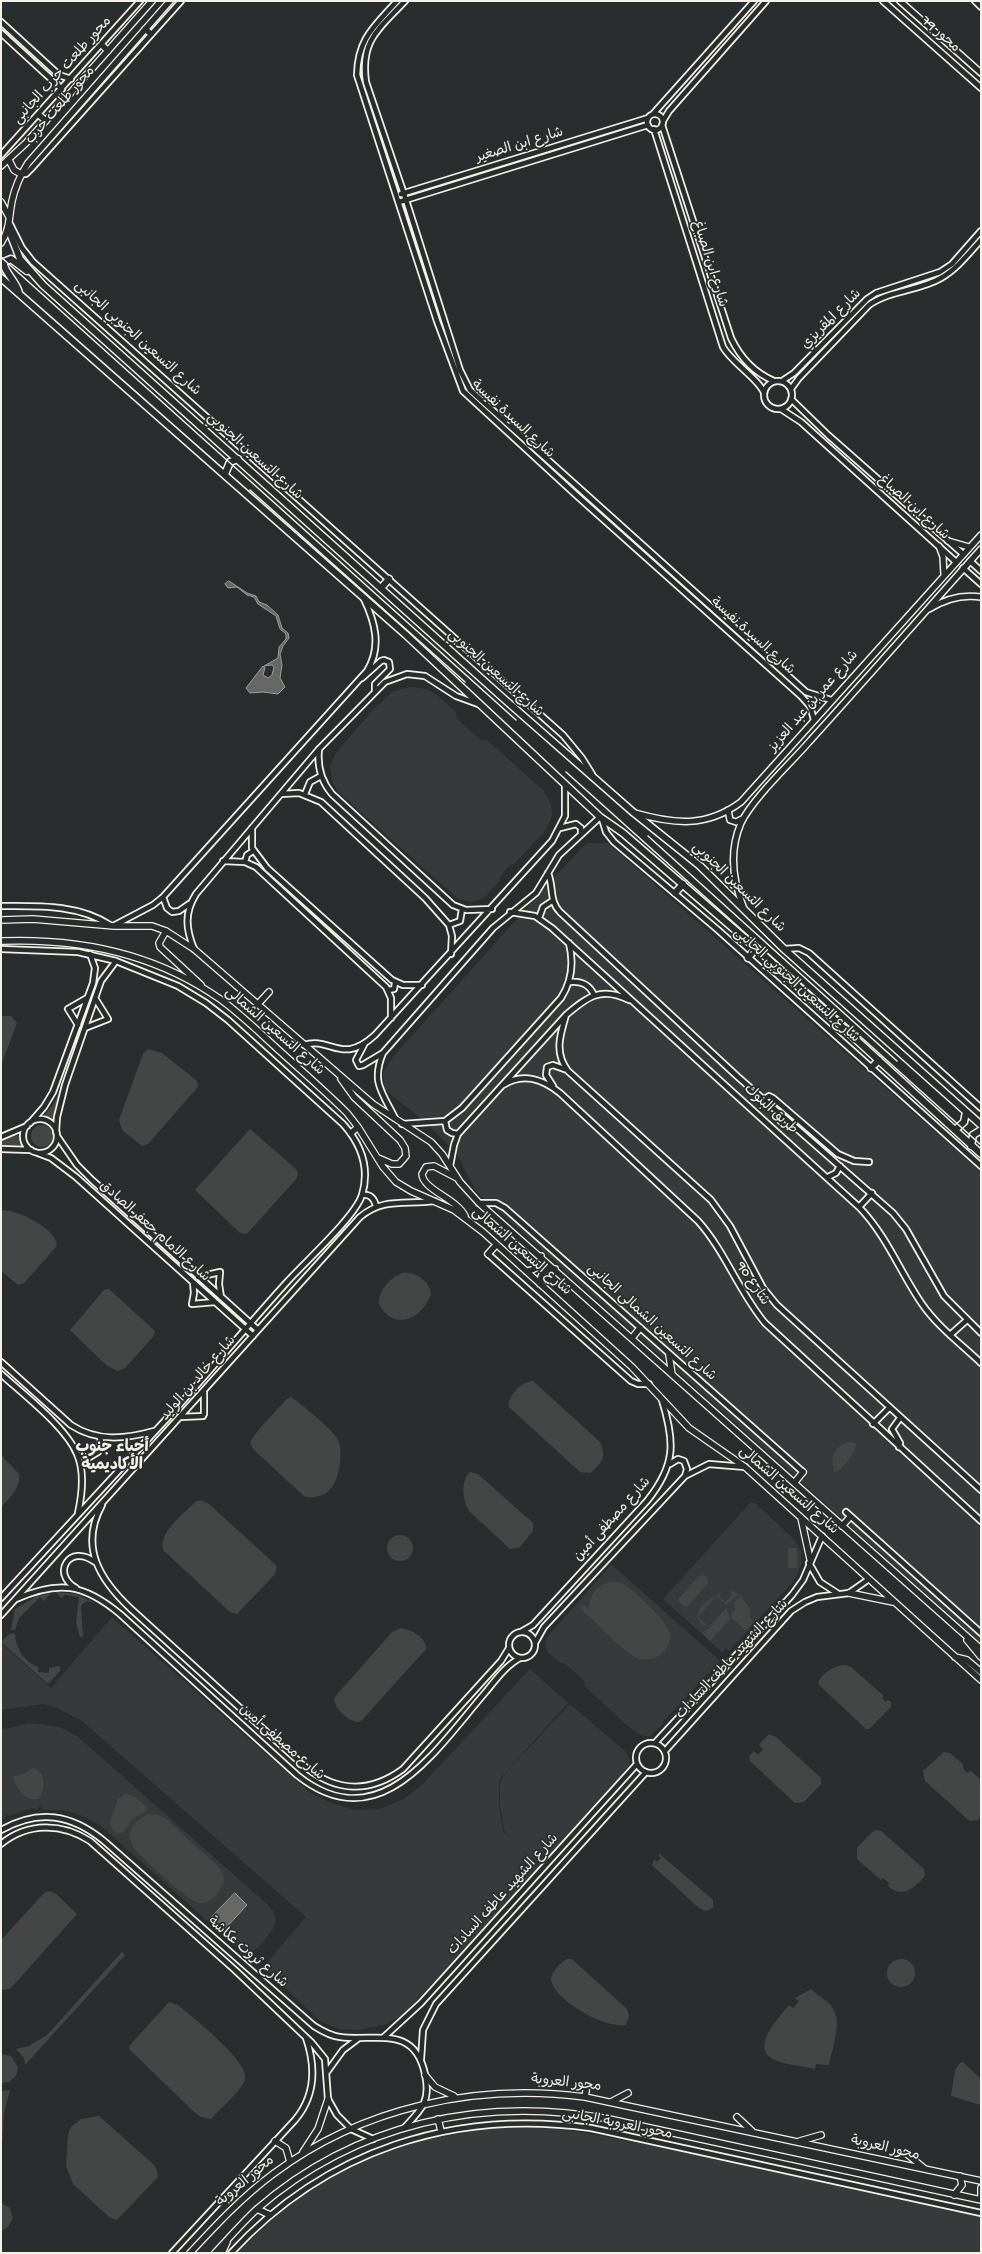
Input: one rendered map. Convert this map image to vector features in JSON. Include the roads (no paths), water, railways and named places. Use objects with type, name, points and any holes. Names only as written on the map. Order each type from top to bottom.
[{"type":"highway","name":"شارع التسعين الجنوبي","points":[[9,223],[16,251],[30,272],[503,698],[592,774],[634,813],[700,866],[784,949],[981,1126]]},
{"type":"highway","points":[[19,293],[15,280],[4,269],[4,262],[11,259],[22,269],[30,272]]},
{"type":"highway","points":[[1,278],[363,597],[601,818],[623,833],[756,948],[981,1154]]},
{"type":"highway","points":[[225,474],[230,462],[238,459]]},
{"type":"highway","points":[[382,588],[389,579]]},
{"type":"highway","points":[[675,893],[683,884]]},
{"type":"highway","points":[[748,958],[756,948]]},
{"type":"highway","points":[[871,1068],[879,1060]]},
{"type":"highway","points":[[955,1130],[964,1122],[966,1112]]},
{"type":"highway","points":[[971,1146],[974,1135],[981,1130]]},
{"type":"main road","name":"محور طلعت حرب","points":[[1,166],[9,160],[46,121],[152,1]]},
{"type":"main road","name":"محور طلعت حرب","points":[[1,243],[9,223],[13,195],[21,174],[43,143],[170,1]]},
{"type":"main road","name":"محور 79","points":[[884,1],[981,88]]},
{"type":"main road","name":"محور 79","points":[[900,1],[981,73]]},
{"type":"main road","points":[[145,29],[151,34]]},
{"type":"main road","points":[[102,45],[108,51]]},
{"type":"main road","points":[[950,61],[955,62],[959,59],[956,51]]},
{"type":"main road","points":[[966,75],[964,71],[965,66],[971,64]]},
{"type":"main road","points":[[39,115],[46,121]]},
{"type":"main road","points":[[9,160],[14,170],[21,174]]},
{"type":"main road","name":"شارع التسعين الجنوبي","points":[[1,202],[9,223]]},
{"type":"main road","name":"شارع عمر بن عبد العزيز","points":[[634,813],[680,823],[703,820],[728,810],[753,789],[831,700],[981,535]]},
{"type":"main road","points":[[948,541],[970,547]]},
{"type":"main road","points":[[939,546],[943,557],[944,575]]},
{"type":"main road","name":"شارع عمر بن عبد العزيز","points":[[746,911],[737,889],[734,864],[737,836],[743,819],[781,773],[981,549]]},
{"type":"main road","points":[[923,613],[946,600],[962,597],[981,597]]},
{"type":"main road","points":[[728,810],[728,817],[733,822],[743,819]]},
{"type":"main road","name":"شارع التسعين الشمالى","points":[[1,920],[33,919],[112,926],[152,926],[166,931],[194,949],[339,1075],[396,1120],[431,1142],[479,1203],[541,1256],[981,1649]]},
{"type":"main road","points":[[166,931],[159,943],[160,947],[188,971],[204,989]]},
{"type":"main road","name":"شارع التسعين الشمالى","points":[[1,941],[53,941],[103,948],[159,965],[204,989],[242,1017],[341,1107],[358,1127],[375,1156],[396,1182],[411,1191],[436,1201],[466,1218],[649,1384],[662,1400],[694,1433],[745,1467],[981,1680]]},
{"type":"main road","points":[[258,1004],[269,992]]},
{"type":"main road","points":[[339,1075],[354,1097],[400,1140],[406,1152],[404,1160],[395,1165],[383,1162],[375,1156]]},
{"type":"main road","points":[[351,1133],[358,1127]]},
{"type":"main road","points":[[459,1179],[434,1166],[426,1167],[422,1174],[425,1182],[455,1202],[466,1218]]},
{"type":"main road","points":[[488,1254],[496,1244]]},
{"type":"main road","points":[[526,1271],[534,1270],[539,1266],[541,1256]]},
{"type":"main road","points":[[540,1284],[543,1273],[548,1269],[555,1269]]},
{"type":"main road","points":[[632,1338],[640,1328]]},
{"type":"main road","points":[[669,1355],[672,1374]]},
{"type":"main road","points":[[794,1482],[803,1472]]},
{"type":"main road","points":[[842,1526],[848,1514]]},
{"type":"main road","points":[[801,1517],[810,1561]]},
{"type":"main road","points":[[849,1593],[893,1602]]},
{"type":"main road","points":[[962,1633],[981,1657]]},
{"type":"main road","points":[[955,1657],[967,1660],[981,1672]]},
{"type":"main road","points":[[425,2076],[435,2087],[456,2097]]},
{"type":"main road","points":[[585,2097],[587,2085]]},
{"type":"main road","name":"محور العروبة","points":[[190,2253],[225,2215],[257,2187],[290,2162],[351,2129],[386,2115],[425,2103],[456,2097],[504,2092],[531,2092],[585,2097],[752,2131],[927,2171],[981,2181]]},
{"type":"main road","points":[[611,2102],[628,2094]]},
{"type":"main road","points":[[300,2156],[318,2130],[328,2099]]},
{"type":"main road","name":"محور العروبة","points":[[215,2253],[258,2209],[310,2171],[338,2155],[373,2139],[404,2128],[438,2119],[472,2113],[518,2110],[586,2115],[981,2200]]},
{"type":"main road","points":[[737,2117],[752,2131]]},
{"type":"main road","points":[[438,2119],[441,2131]]},
{"type":"main road","points":[[798,2141],[821,2135]]},
{"type":"main road","points":[[275,2141],[286,2148],[290,2162]]},
{"type":"main road","points":[[906,2154],[927,2171]]},
{"type":"main road","points":[[954,2195],[962,2185],[960,2176]]},
{"type":"main road","points":[[981,2188],[981,2197]]},
{"type":"main road","points":[[258,2209],[270,2215]]},
{"type":"main road","points":[[222,2253],[228,2239]]},
{"type":"street","name":"محور طلعت حرب الجانبى","points":[[1,155],[39,115],[140,1]]},
{"type":"street","points":[[21,174],[26,174],[31,169],[181,1]]},
{"type":"street","name":"شارع السيدة نفيسة","points":[[397,1],[364,39],[358,58],[357,75],[454,372],[463,391],[575,494],[804,699],[810,706],[814,720]]},
{"type":"street","name":"شارع السيدة نفيسة","points":[[405,1],[373,36],[368,45],[364,62],[366,82],[404,193],[460,370],[470,390],[808,694],[831,700]]},
{"type":"street","points":[[754,1],[648,118],[648,125],[654,129],[662,123],[668,111],[766,1]]},
{"type":"street","points":[[975,1],[981,7]]},
{"type":"street","points":[[1,22],[59,74],[71,79]]},
{"type":"street","points":[[1,34],[62,89]]},
{"type":"street","points":[[653,114],[661,116],[662,123]]},
{"type":"street","name":"شارع ابن الصغير","points":[[397,195],[648,118]]},
{"type":"street","name":"شارع ابن الصباغ","points":[[662,123],[731,338],[736,349],[749,363],[761,374],[774,381]]},
{"type":"street","name":"شارع ابن الصغير","points":[[399,202],[648,125]]},
{"type":"street","name":"شارع ابن الصباغ","points":[[654,129],[723,347],[731,359],[757,382],[764,392]]},
{"type":"street","name":"شارع التسعين الجنوبي الجانبى","points":[[9,223],[22,248],[34,262],[563,735],[576,750],[592,774]]},
{"type":"street","name":"شارع المقريزي","points":[[782,382],[794,373],[866,299],[876,293],[940,272],[952,264],[981,231]]},
{"type":"street","name":"شارع المقريزي","points":[[791,389],[799,378],[869,305],[880,299],[942,278],[955,268],[981,240]]},
{"type":"street","points":[[774,381],[782,382],[791,389],[791,399],[788,405],[781,409],[773,408],[768,405],[765,400],[764,392],[766,387],[774,381]]},
{"type":"street","name":"شارع ابن الصباغ","points":[[791,399],[823,430],[963,554]]},
{"type":"street","name":"شارع ابن الصباغ","points":[[781,409],[801,422],[956,562]]},
{"type":"street","points":[[970,561],[981,571]]},
{"type":"street","points":[[963,568],[981,584]]},
{"type":"street","points":[[1,906],[76,911],[92,915],[112,926],[153,905],[163,897],[360,679],[374,657],[376,642],[372,619],[363,597]]},
{"type":"street","points":[[360,679],[368,675],[381,661],[388,661],[390,667],[376,684],[375,691]]},
{"type":"street","points":[[163,897],[167,908],[172,912],[179,911],[190,904],[222,860],[252,828],[319,749],[375,691],[396,677],[418,675],[431,679],[463,700],[478,704]]},
{"type":"street","points":[[804,699],[808,697],[808,694]]},
{"type":"street","points":[[319,749],[318,761],[321,776],[332,794],[450,902],[462,909],[492,909]]},
{"type":"street","points":[[305,794],[310,782],[321,776]]},
{"type":"street","points":[[565,786],[566,809],[560,828],[549,845],[451,954],[391,1018],[365,1043],[356,1060],[359,1066],[363,1066],[382,1052],[493,928],[510,912],[536,892],[559,855],[601,818]]},
{"type":"street","points":[[281,794],[305,794],[326,806],[425,898],[449,925],[452,936],[451,954]]},
{"type":"street","name":"شارع التسعين الجنوبي الجانبى","points":[[601,818],[604,828],[610,838],[675,893],[981,1166]]},
{"type":"street","points":[[560,828],[576,824],[581,828],[582,834]]},
{"type":"street","points":[[252,828],[251,841],[253,851],[267,868],[395,983],[422,985]]},
{"type":"street","points":[[245,862],[247,855],[253,851]]},
{"type":"street","points":[[222,860],[245,862],[261,871],[388,990],[391,998],[391,1018]]},
{"type":"street","points":[[539,918],[543,906],[552,901],[552,884],[548,873]]},
{"type":"street","points":[[285,894],[290,889]]},
{"type":"street","name":"طريق البنوك","points":[[552,901],[560,912],[634,982],[763,1100],[872,1193],[903,1225],[944,1296],[966,1320],[981,1333]]},
{"type":"street","points":[[190,904],[188,933],[194,949]]},
{"type":"street","points":[[449,925],[457,924],[460,921],[462,909]]},
{"type":"street","name":"طريق البنوك","points":[[510,912],[523,913],[539,918],[637,1004],[828,1177],[859,1207],[883,1234],[926,1309],[950,1335],[981,1363]]},
{"type":"street","points":[[402,1124],[445,1121],[462,1108],[550,1012],[570,982],[572,961],[569,944]]},
{"type":"street","name":"شارع التسعين الجنوبي الجانبى","points":[[784,949],[799,948],[809,953],[981,1108]]},
{"type":"street","points":[[1,949],[43,949],[90,954],[116,961],[164,980],[206,1003],[331,1112],[351,1133]]},
{"type":"street","points":[[90,954],[94,964],[95,976],[53,1092],[44,1107],[24,1130],[24,1141],[33,1151],[46,1152],[54,1146],[57,1134],[61,1097],[101,981],[116,961]]},
{"type":"street","points":[[570,982],[584,983],[590,988],[594,995]]},
{"type":"street","points":[[388,990],[394,989],[395,983]]},
{"type":"street","points":[[450,1166],[454,1145],[458,1134],[566,1015],[585,998],[594,995],[619,996],[637,1004]]},
{"type":"street","points":[[78,1025],[68,1009],[88,997]]},
{"type":"street","points":[[85,1028],[108,1019],[95,998]]},
{"type":"street","name":"شارع 90","points":[[566,1015],[559,1047],[562,1060],[568,1071],[711,1200],[730,1226],[769,1297],[889,1408],[981,1490]]},
{"type":"street","points":[[304,1045],[316,1043],[334,1049],[347,1050],[365,1043]]},
{"type":"street","points":[[382,1052],[377,1068],[377,1082],[396,1120]]},
{"type":"street","points":[[554,1089],[546,1075],[547,1067],[553,1065],[568,1071]]},
{"type":"street","name":"شارع 90","points":[[502,1085],[515,1078],[529,1078],[542,1081],[554,1089],[695,1217],[708,1233],[744,1295],[765,1323],[873,1424],[981,1521]]},
{"type":"street","points":[[763,1100],[769,1096],[773,1098],[832,1149],[849,1159],[869,1162]]},
{"type":"street","points":[[1,1137],[40,1119],[46,1120],[54,1127],[57,1134]]},
{"type":"street","points":[[445,1121],[447,1130],[458,1134]]},
{"type":"street","name":"شارع خالد بن الوليد","points":[[1,1598],[246,1330],[312,1254],[345,1220],[362,1195],[365,1173],[361,1150],[351,1133]]},
{"type":"street","name":"شارع الامام جعفر الصادق","points":[[57,1134],[88,1176],[258,1330]]},
{"type":"street","name":"شارع الامام جعفر الصادق","points":[[1,1149],[33,1151],[51,1158],[76,1177],[252,1336]]},
{"type":"street","points":[[827,1155],[832,1149]]},
{"type":"street","points":[[828,1177],[836,1173],[840,1166]]},
{"type":"street","points":[[859,1207],[872,1193]]},
{"type":"street","points":[[362,1195],[369,1195],[373,1198],[376,1206]]},
{"type":"street","name":"شارع خالد بن الوليد","points":[[1,1615],[360,1218],[376,1206],[391,1203],[436,1201]]},
{"type":"street","name":"شارع التسعين الشمالى الجانبى","points":[[479,1203],[496,1203],[505,1208],[669,1355],[803,1472]]},
{"type":"street","points":[[312,1254],[320,1261]]},
{"type":"street","points":[[488,1254],[631,1381],[638,1384],[649,1384]]},
{"type":"street","points":[[198,1276],[220,1272],[218,1284],[221,1297]]},
{"type":"street","points":[[193,1282],[194,1293],[192,1304],[215,1302]]},
{"type":"street","points":[[950,1335],[966,1320]]},
{"type":"street","points":[[1,1362],[71,1425],[83,1432],[100,1437],[127,1438],[155,1430]]},
{"type":"street","points":[[1,1374],[58,1427],[78,1455],[82,1482],[78,1513]]},
{"type":"street","points":[[181,1417],[204,1415],[204,1391]]},
{"type":"street","name":"شارع مصطفى أمين","points":[[520,1632],[534,1625],[659,1486],[670,1464],[670,1430],[662,1400]]},
{"type":"street","points":[[873,1424],[889,1408]]},
{"type":"street","points":[[899,1446],[900,1443],[892,1429],[900,1418]]},
{"type":"street","points":[[78,1455],[88,1458],[98,1452],[100,1448],[100,1437]]},
{"type":"street","points":[[670,1464],[678,1459],[684,1461],[687,1468],[685,1476]]},
{"type":"street","name":"شارع مصطفى أمين","points":[[535,1643],[544,1627],[685,1476],[709,1464],[745,1467]]},
{"type":"street","name":"شارع مصطفى أمين","points":[[102,1505],[97,1514],[93,1546],[95,1562],[106,1582],[119,1597],[303,1765],[323,1780],[346,1786],[377,1784],[403,1769],[501,1661],[509,1648]]},
{"type":"street","points":[[848,1514],[981,1633]]},
{"type":"street","name":"شارع الشهيد عاطف السادات","points":[[656,1743],[798,1588],[822,1536]]},
{"type":"street","points":[[598,1553],[606,1561]]},
{"type":"street","points":[[78,1588],[67,1582],[65,1577],[65,1565],[68,1560],[77,1555],[83,1555],[95,1562]]},
{"type":"street","points":[[810,1561],[820,1582],[839,1593]]},
{"type":"street","points":[[849,1593],[869,1579]]},
{"type":"street","name":"شارع مصطفى أمين","points":[[16,1599],[44,1589],[78,1588],[93,1595],[111,1607],[297,1775],[319,1790],[343,1797],[356,1798],[384,1793],[409,1777],[443,1742],[507,1668],[520,1658]]},
{"type":"street","name":"شارع الشهيد عاطف السادات","points":[[665,1752],[776,1626],[798,1605],[822,1595],[849,1593]]},
{"type":"street","points":[[520,1632],[530,1634],[535,1643],[534,1651],[530,1655],[520,1658],[511,1653],[509,1648],[512,1636],[520,1632]]},
{"type":"street","points":[[729,1664],[736,1671]]},
{"type":"street","points":[[440,1730],[447,1737]]},
{"type":"street","points":[[435,1735],[443,1742]]},
{"type":"street","points":[[647,1743],[656,1743],[665,1752],[666,1761],[662,1768],[655,1772],[646,1772],[637,1764],[636,1756],[640,1748],[647,1743]]},
{"type":"street","name":"شارع الشهيد عاطف السادات","points":[[384,2037],[422,2003],[637,1764]]},
{"type":"street","name":"شارع الشهيد عاطف السادات","points":[[421,2058],[423,2030],[436,2004],[523,1906],[646,1772]]},
{"type":"street","name":"شارع ثروت عكاشة","points":[[1,1830],[28,1819],[59,1818],[69,1820],[89,1829],[117,1852],[306,2020],[332,2035],[359,2038],[384,2037],[401,2040],[421,2058]]},
{"type":"street","name":"شارع ثروت عكاشة","points":[[1,1844],[16,1834],[30,1829],[60,1828],[85,1838],[117,1864],[235,1970],[305,2036],[324,2059],[327,2072],[328,2099],[337,2115],[351,2129],[373,2139]]},
{"type":"street","points":[[111,1859],[117,1852]]},
{"type":"street","points":[[117,1864],[122,1857]]},
{"type":"street","points":[[522,1892],[530,1899]]},
{"type":"street","points":[[516,1899],[521,1901],[523,1906]]},
{"type":"street","points":[[172,2253],[300,2114],[309,2097],[312,2085],[313,2063],[305,2036]]},
{"type":"street","points":[[327,2072],[340,2054],[359,2038]]},
{"type":"street","points":[[404,2128],[425,2103],[428,2089],[421,2058]]},
{"type":"street","name":"محور العروبة الجانبى","points":[[231,2253],[270,2215],[308,2187],[348,2164],[394,2144],[441,2131],[467,2127],[516,2123],[560,2124],[591,2128],[981,2213]]},
{"type":"railway","points":[[1,257],[516,720]]},
{"type":"railway","points":[[250,490],[465,682]]},
{"type":"railway","points":[[566,772],[981,1145]]},
{"type":"railway","points":[[648,836],[897,1061]]},
{"type":"district","name":"أحياء جنوب الأكاديمية","points":[[112,1458]]}]
